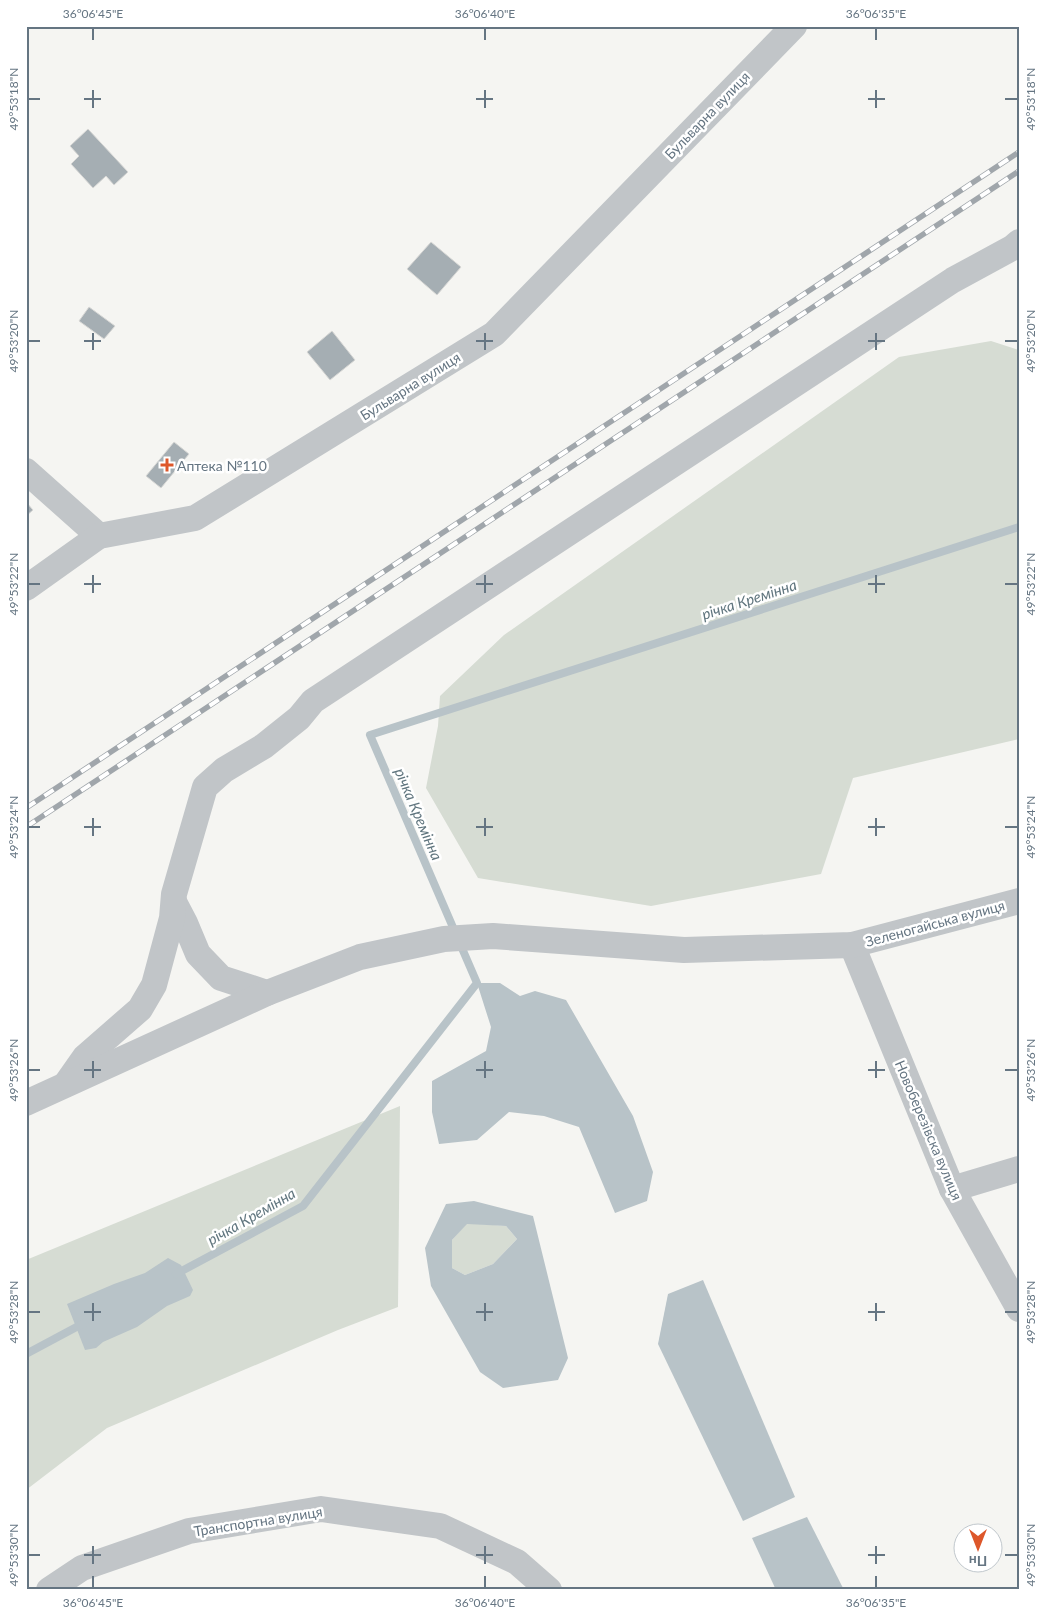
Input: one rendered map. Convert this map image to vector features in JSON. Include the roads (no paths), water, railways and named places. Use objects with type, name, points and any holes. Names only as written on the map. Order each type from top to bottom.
[{"type":"street","name":"Бульварна вулиця","points":[[26,588],[99,536],[195,518],[494,334],[794,26]]},
{"type":"street","points":[[66,1084],[85,1058],[140,1009],[154,984],[172,918],[174,894],[205,787],[224,770],[264,746],[299,718],[313,702],[953,280],[1012,248],[1019,242]]},
{"type":"street","points":[[26,471],[99,536]]},
{"type":"street","name":"Зеленогайська вулиця","points":[[26,1103],[267,993],[360,957],[457,938],[493,936],[684,950],[852,945],[1019,901]]},
{"type":"street","points":[[174,902],[185,922],[198,954],[221,978],[267,993]]},
{"type":"street","name":"Новоберезівска вулиця","points":[[852,945],[952,1189],[1019,1309]]},
{"type":"street","points":[[952,1189],[1019,1169]]},
{"type":"street","name":"Транспортна вулиця","points":[[49,1590],[82,1568],[189,1531],[321,1509],[440,1526],[517,1562],[549,1590]]},
{"type":"waterway","name":"річка Кремінна","points":[[176,1274],[303,1206],[477,983],[370,735],[1019,527]]},
{"type":"waterway","name":"річка Кремінна","points":[[26,1354],[84,1323]]},
{"type":"railway","points":[[26,808],[1019,152]]},
{"type":"railway","points":[[26,827],[1019,171]]},
{"type":"place","name":"Аптека №110","points":[[167,465]]}]
